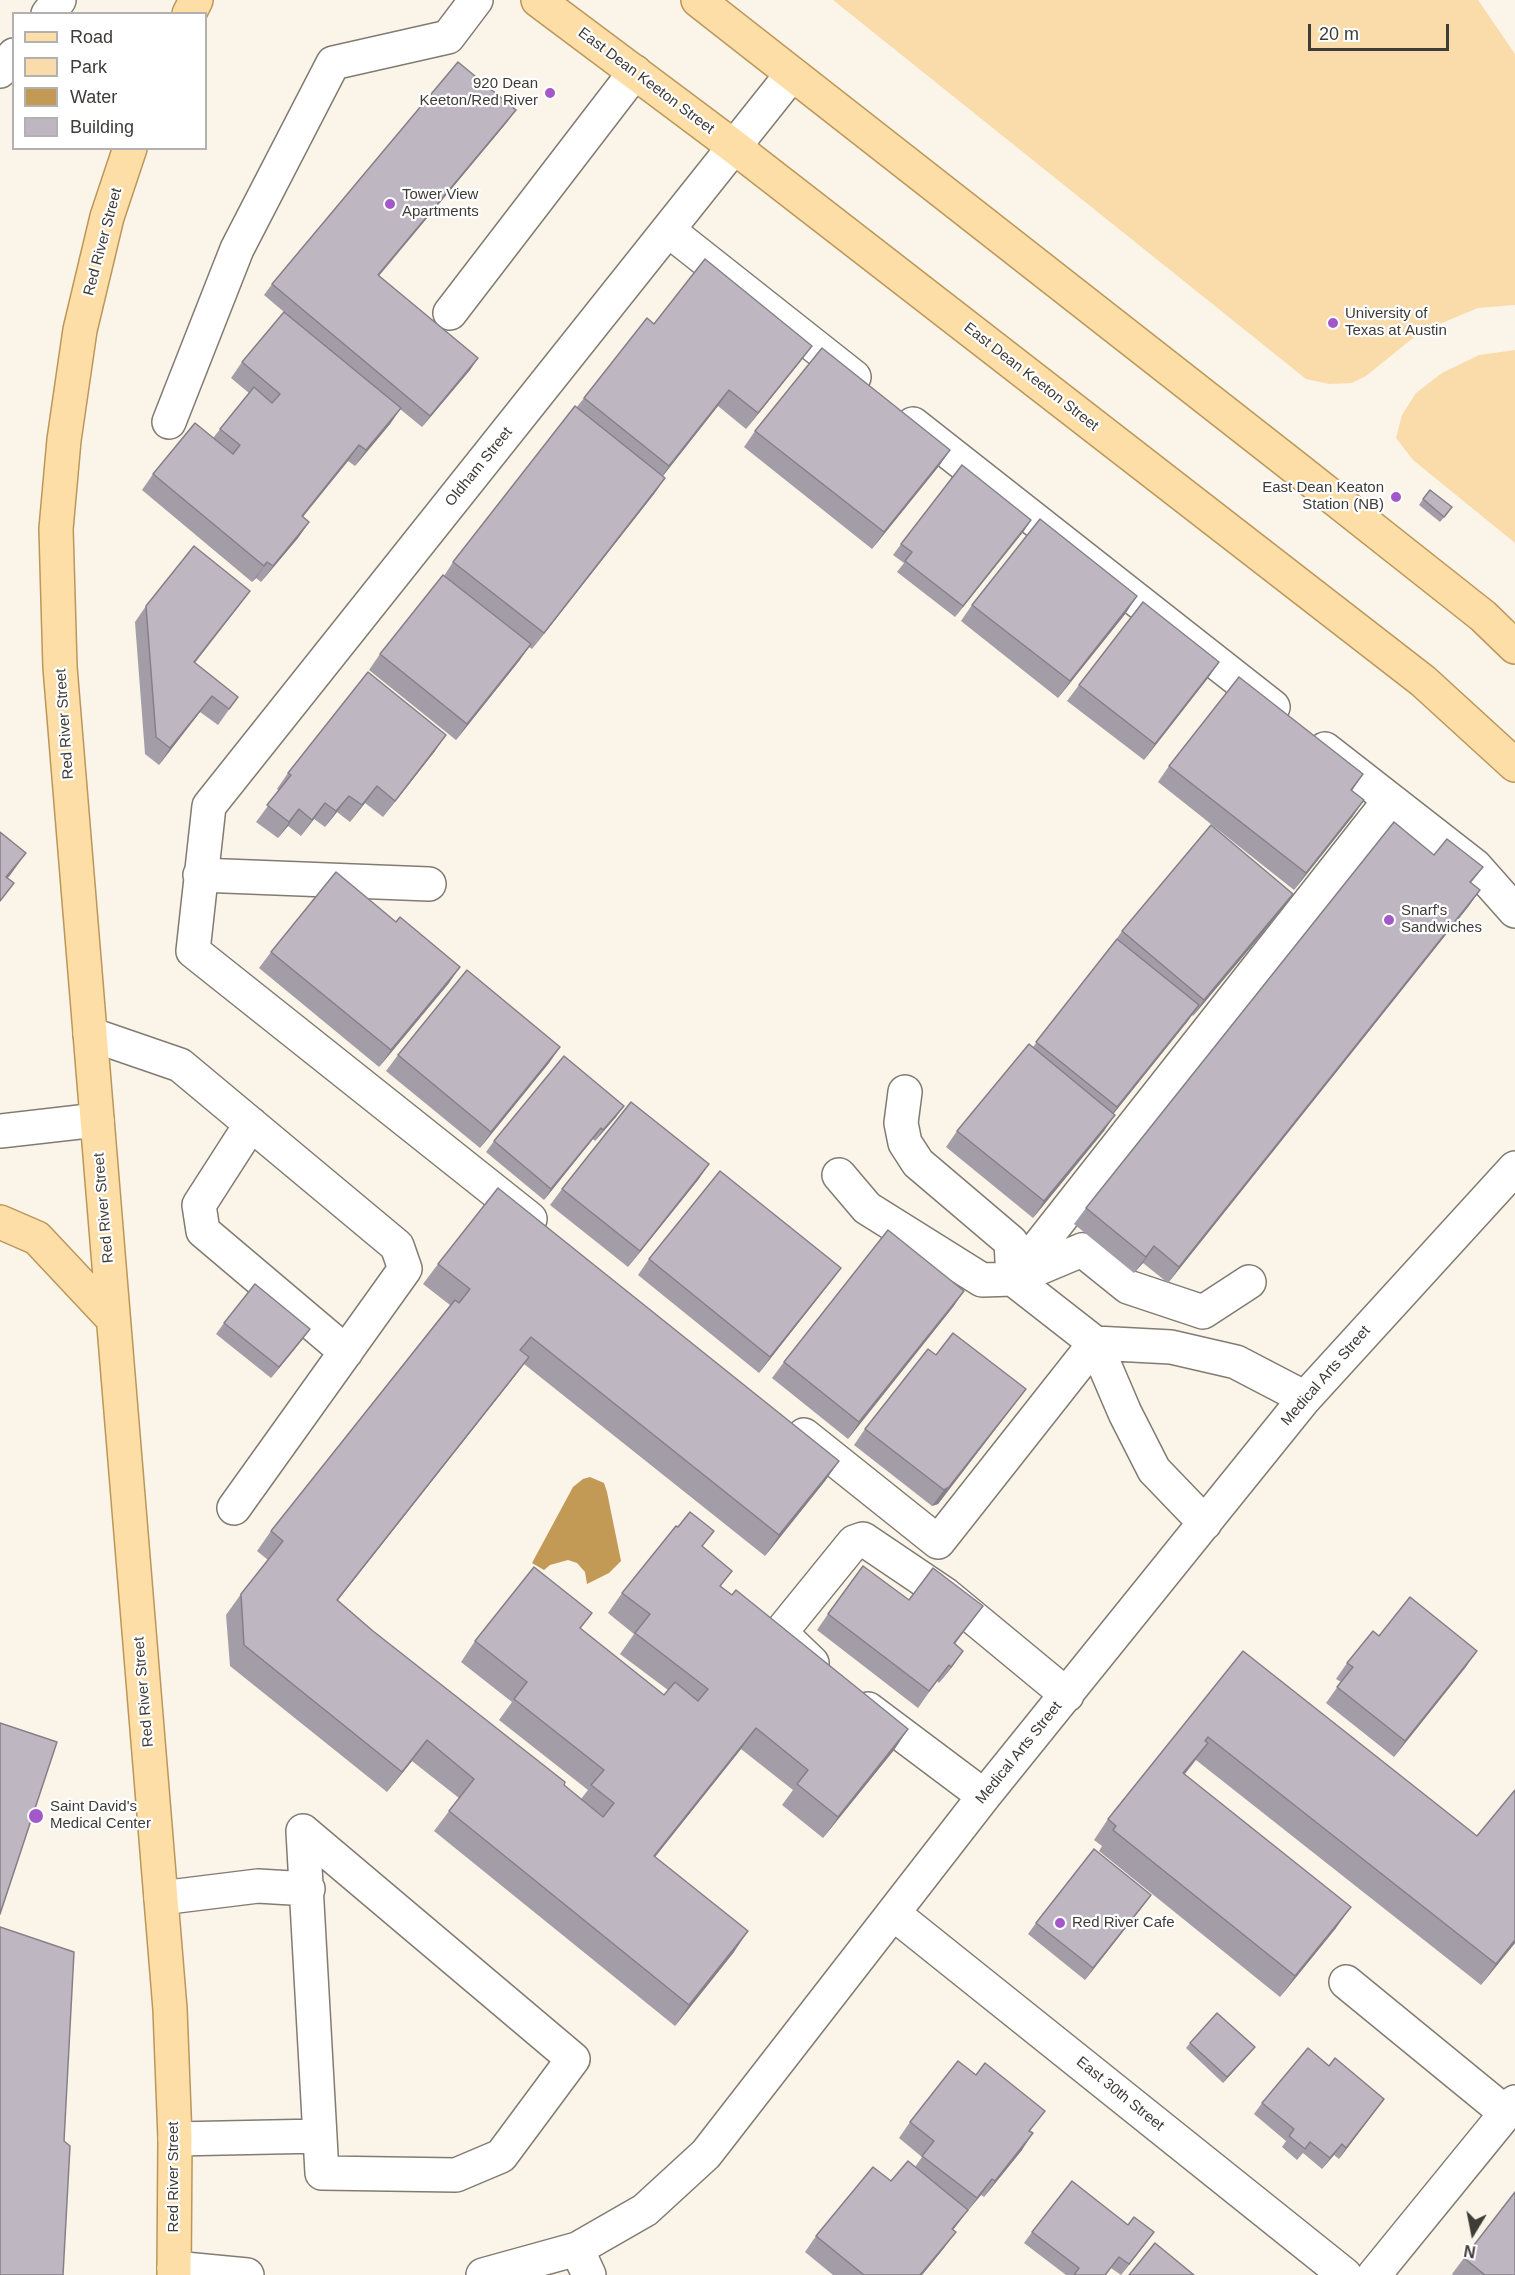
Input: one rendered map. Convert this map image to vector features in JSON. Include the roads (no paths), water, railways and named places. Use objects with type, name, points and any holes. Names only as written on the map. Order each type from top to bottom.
[{"type":"main road","name":"East Dean Keeton Street","points":[[538,0],[734,146],[1424,681],[1515,765]]},
{"type":"main road","points":[[698,0],[1316,483],[1482,616],[1515,647]]},
{"type":"main road","name":"Red River Street","points":[[129,150],[107,218],[80,330],[64,440],[56,529],[60,667],[170,2009],[174,2139],[174,2272]]},
{"type":"main road","points":[[0,1222],[37,1238],[113,1319]]},
{"type":"street","points":[[50,12],[59,0]]},
{"type":"street","points":[[169,422],[237,249],[333,63],[448,37],[476,0]]},
{"type":"street","points":[[0,71],[12,57]]},
{"type":"street","points":[[450,313],[635,72]]},
{"type":"street","name":"Oldham Street","points":[[556,1239],[193,951],[209,806],[792,74]]},
{"type":"street","points":[[668,230],[1475,866],[1515,911]]},
{"type":"street","points":[[1013,1279],[1390,800]]},
{"type":"street","points":[[200,875],[429,884]]},
{"type":"street","points":[[90,1034],[180,1065],[397,1246],[405,1269],[234,1508]]},
{"type":"street","points":[[905,1092],[901,1123],[905,1143],[918,1163],[1011,1242],[1013,1279],[1095,1343],[1125,1413],[1154,1470],[1205,1523]]},
{"type":"street","points":[[0,1131],[98,1120]]},
{"type":"street","points":[[251,1124],[199,1205],[203,1231],[346,1352]]},
{"type":"street","name":"Medical Arts Street","points":[[483,2275],[583,2262],[645,2210],[706,2154],[984,1796],[1305,1398],[1515,1168]]},
{"type":"street","points":[[839,1175],[867,1208],[982,1280],[1013,1279],[1082,1250],[1128,1287],[1203,1312],[1249,1282]]},
{"type":"street","points":[[1095,1343],[1171,1347],[1236,1362],[1305,1398]]},
{"type":"street","points":[[780,1416],[938,1542],[1095,1343]]},
{"type":"street","points":[[984,1796],[906,1741],[786,1638],[786,1627],[854,1542],[863,1539],[946,1595],[1067,1695]]},
{"type":"street","points":[[303,1830],[573,2060],[501,2156],[456,2175],[322,2173],[320,2136],[303,1830]]},
{"type":"street","points":[[161,1898],[258,1886],[308,1890]]},
{"type":"street","name":"East 30th Street","points":[[894,1914],[1345,2275]]},
{"type":"street","points":[[1346,1982],[1511,2107],[1374,2275]]},
{"type":"street","points":[[174,2139],[320,2136]]},
{"type":"street","points":[[174,2272],[247,2275]]},
{"type":"water","points":[[590,1477],[604,1483],[621,1561],[609,1573],[587,1584],[585,1572],[577,1563],[568,1560],[550,1565],[544,1570],[532,1563],[573,1487],[583,1479]]},
{"type":"place","name":"920 Dean Keeton/Red River","points":[[550,93]]},
{"type":"place","name":"Tower View Apartments","points":[[390,204]]},
{"type":"place","name":"University of Texas at Austin","points":[[1333,323]]},
{"type":"place","name":"East Dean Keaton Station (NB)","points":[[1396,497]]},
{"type":"place","name":"Snarf's Sandwiches","points":[[1389,920]]},
{"type":"place","name":"Saint David's Medical Center","points":[[36,1816]]},
{"type":"place","name":"Red River Cafe","points":[[1060,1923]]}]
